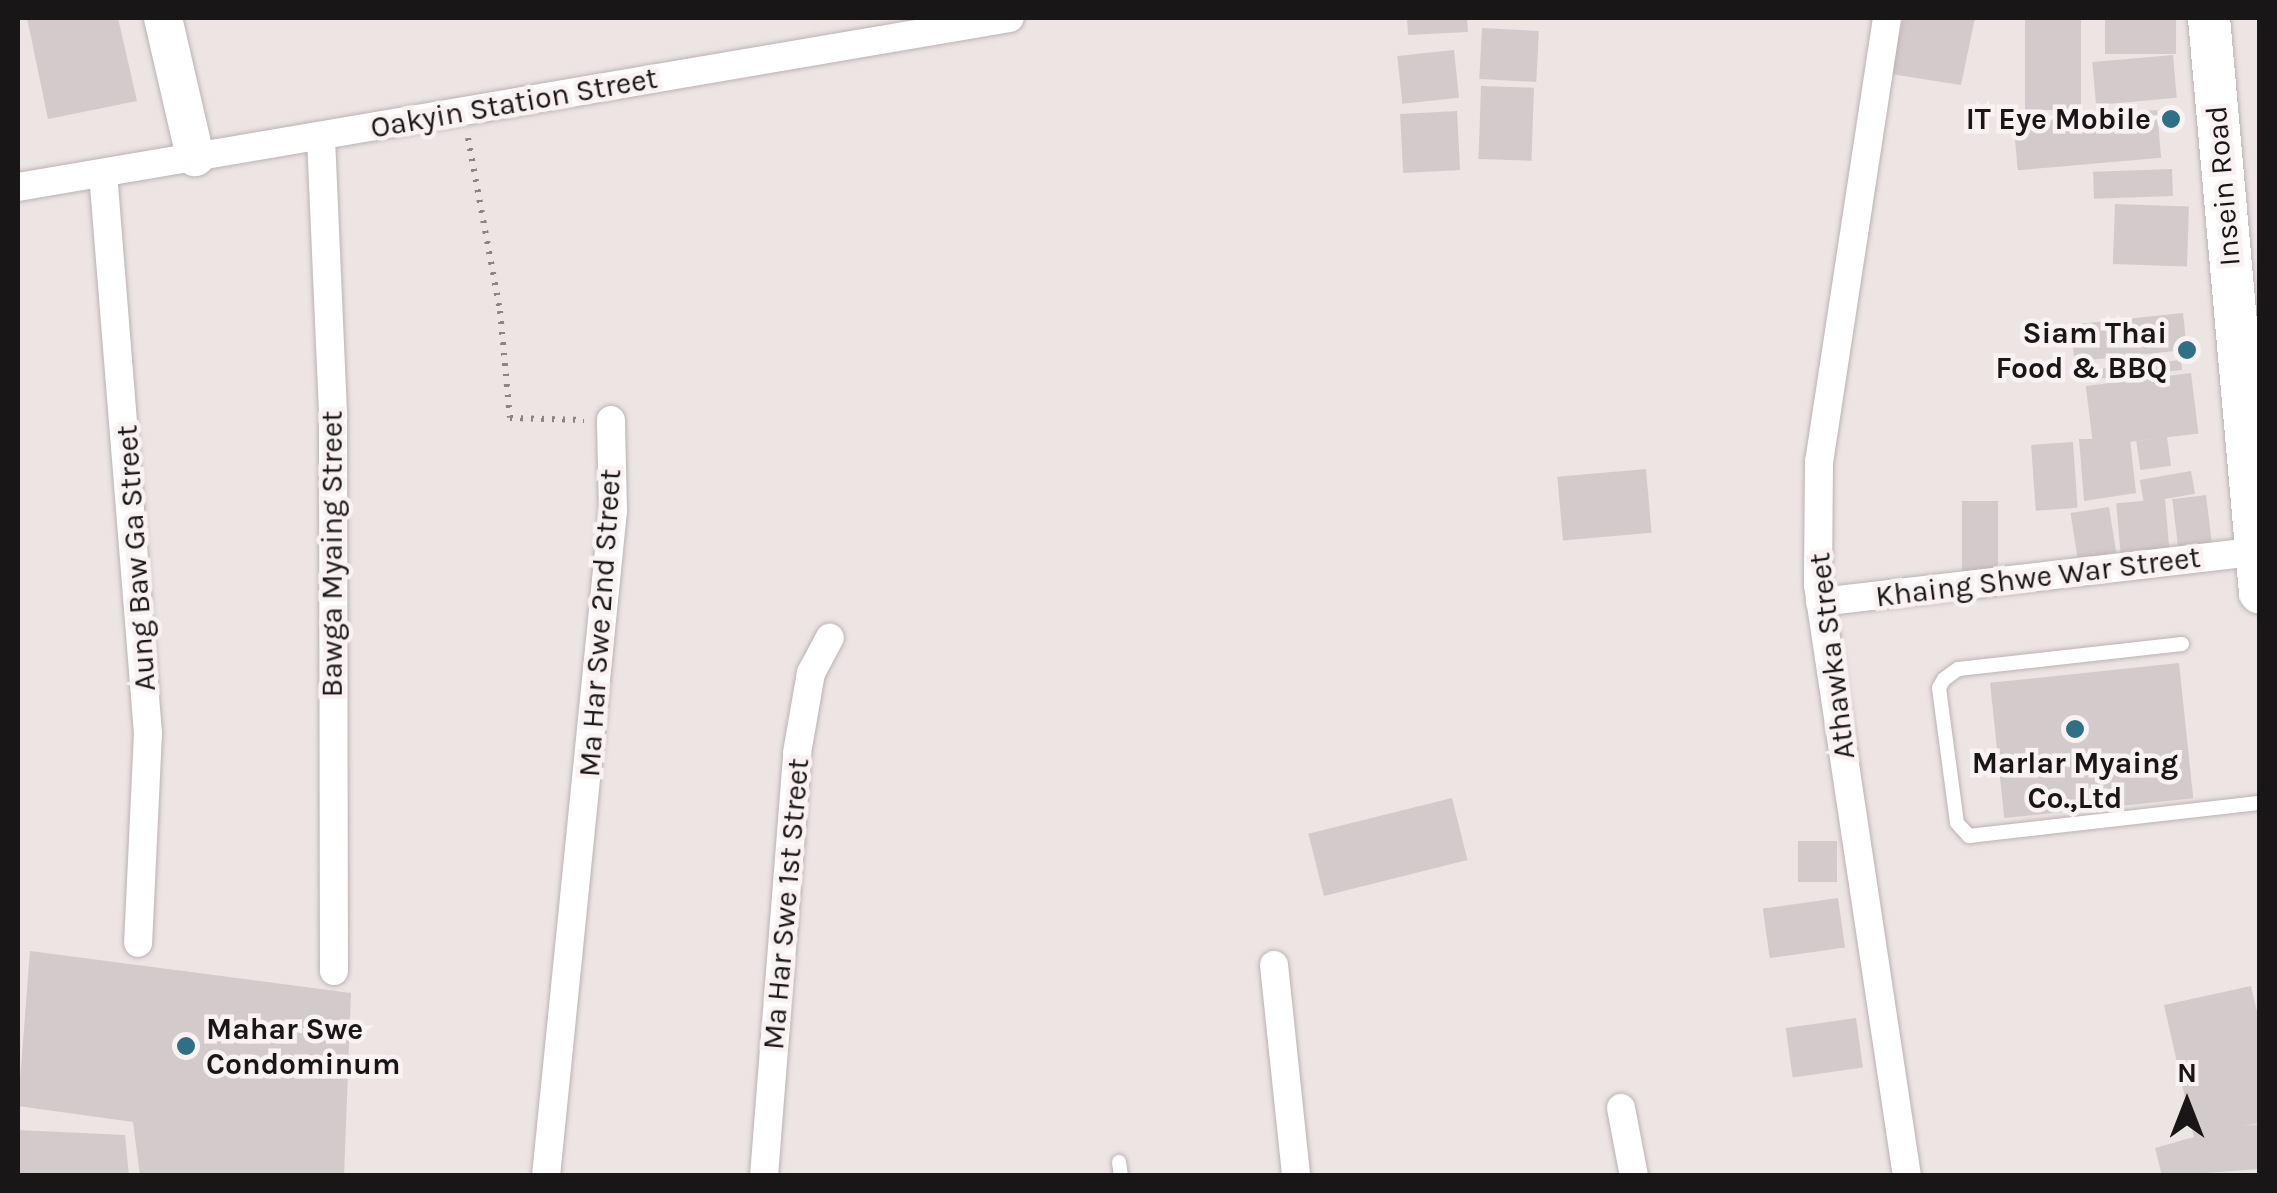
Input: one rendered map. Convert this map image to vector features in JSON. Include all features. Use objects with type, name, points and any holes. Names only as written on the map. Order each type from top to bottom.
[{"type":"main road","name":"Insein Road","points":[[2209,18],[2258,565]]},
{"type":"street","points":[[162,18],[195,157]]},
{"type":"street","name":"Oakyin Station Street","points":[[18,187],[1010,18]]},
{"type":"street","name":"Athawka Street","points":[[1888,18],[1819,462],[1820,602],[1907,1176]]},
{"type":"street","name":"Bawga Myaing Street","points":[[321,138],[333,418],[334,971]]},
{"type":"street","name":"Aung Baw Ga Street","points":[[103,173],[148,732],[138,943]]},
{"type":"street","name":"Ma Har Swe 2nd Street","points":[[546,1176],[614,512],[610,420]]},
{"type":"street","name":"Khaing Shwe War Street","points":[[1820,602],[2258,565]]},
{"type":"street","name":"Ma Har Swe 1st Street","points":[[764,1176],[797,754],[811,673],[830,638]]},
{"type":"street","points":[[1274,966],[1296,1176]]},
{"type":"street","points":[[1621,1108],[1634,1176]]},
{"type":"lane","points":[[2182,644],[1958,669],[1944,678],[1939,688],[1957,823],[1969,836],[2260,804]]},
{"type":"path","points":[[463,110],[500,310],[510,418],[610,420]]},
{"type":"building","points":[[27,18],[118,18],[137,101],[48,119]]},
{"type":"building","points":[[1407,18],[1467,18],[1468,32],[1408,35]]},
{"type":"building","points":[[1903,18],[1975,18],[1961,85],[1891,74]]},
{"type":"building","points":[[2025,18],[2081,18],[2081,110],[2025,110]]},
{"type":"building","points":[[2105,18],[2176,18],[2176,54],[2105,54]]},
{"type":"building","points":[[1482,28],[1539,31],[1536,82],[1479,79]]},
{"type":"building","points":[[1454,50],[1459,98],[1402,104],[1397,56]]},
{"type":"building","points":[[2173,55],[2177,98],[2096,105],[2092,62]]},
{"type":"building","points":[[1481,86],[1534,88],[1531,161],[1478,159]]},
{"type":"building","points":[[2157,110],[2161,158],[2018,170],[2014,123]]},
{"type":"building","points":[[1457,111],[1460,170],[1403,173],[1400,114]]},
{"type":"building","points":[[2172,169],[2173,196],[2094,199],[2093,172]]},
{"type":"building","points":[[2115,204],[2189,207],[2187,267],[2113,264]]},
{"type":"building","points":[[2183,313],[2187,350],[2074,362],[2071,325]]},
{"type":"building","points":[[2181,360],[2182,370],[2099,379],[2097,369]]},
{"type":"building","points":[[2191,373],[2198,434],[2093,446],[2086,386]]},
{"type":"building","points":[[2167,437],[2171,466],[2140,470],[2136,441]]},
{"type":"building","points":[[2079,439],[2130,439],[2136,493],[2084,501]]},
{"type":"building","points":[[2073,442],[2078,508],[2036,511],[2031,445]]},
{"type":"building","points":[[1646,469],[1652,533],[1563,541],[1557,477]]},
{"type":"building","points":[[2191,471],[2195,494],[2144,503],[2140,480]]},
{"type":"building","points":[[2206,495],[2212,544],[2178,548],[2172,499]]},
{"type":"building","points":[[2165,499],[2170,553],[2121,557],[2116,503]]},
{"type":"building","points":[[1962,501],[1998,501],[1998,578],[1962,578]]},
{"type":"building","points":[[2109,507],[2116,552],[2078,559],[2070,513]]},
{"type":"building","points":[[2179,663],[2193,798],[2004,818],[1990,683]]},
{"type":"building","points":[[1452,798],[1467,860],[1324,896],[1308,834]]},
{"type":"building","points":[[1798,841],[1837,841],[1837,882],[1798,882]]},
{"type":"building","points":[[1838,898],[1845,948],[1770,958],[1763,909]]},
{"type":"building","name":"Mahar Swe Condominum","points":[[30,951],[351,993],[344,1176],[140,1176],[133,1122],[18,1106]]},
{"type":"building","points":[[2251,986],[2260,1024],[2260,1123],[2243,1126],[2260,1124],[2260,1169],[2162,1176],[2155,1148],[2194,1137],[2164,1005]]},
{"type":"building","points":[[1856,1018],[1863,1068],[1793,1077],[1786,1028]]},
{"type":"building","points":[[18,1130],[125,1135],[129,1176],[18,1176]]},
{"type":"place","name":"IT Eye Mobile","points":[[2171,119]]},
{"type":"place","name":"Siam Thai Food & BBQ","points":[[2187,350]]},
{"type":"place","name":"Marlar Myaing Co.,Ltd","points":[[2075,729]]},
{"type":"place","name":"Mahar Swe Condominum","points":[[186,1046]]}]
